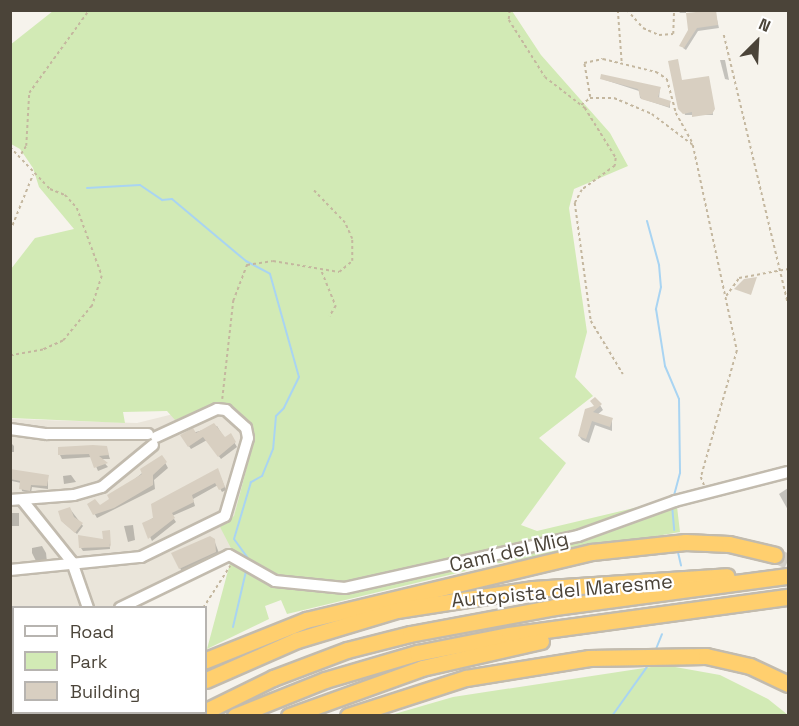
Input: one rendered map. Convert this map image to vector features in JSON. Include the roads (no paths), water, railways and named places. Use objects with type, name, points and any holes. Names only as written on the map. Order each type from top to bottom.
[{"type":"highway","points":[[207,660],[266,634],[337,612],[628,546],[713,543],[775,555]]},
{"type":"highway","name":"Autopista del Maresme","points":[[207,680],[297,640],[419,606],[533,590],[789,571]]},
{"type":"highway","points":[[207,711],[273,678],[347,650],[410,634],[488,617],[789,576]]},
{"type":"highway","points":[[235,716],[325,680],[417,653],[509,635],[789,597]]},
{"type":"highway","name":"Autopista del Maresme","points":[[289,716],[422,668],[527,643],[789,604]]},
{"type":"highway","points":[[337,612],[419,606]]},
{"type":"highway","points":[[348,716],[466,678],[589,658],[706,656],[757,668],[789,684]]},
{"type":"street","points":[[10,500],[23,501],[88,492],[122,474],[138,459],[149,440],[221,409],[236,418],[248,433],[225,516],[186,538],[141,557],[72,562],[10,570]]},
{"type":"street","points":[[10,429],[47,434],[125,434],[149,440]]},
{"type":"street","name":"Camí del Mig","points":[[124,606],[229,555],[275,581],[345,588],[578,536],[630,515],[789,472]]},
{"type":"street","points":[[23,501],[72,562],[87,606]]},
{"type":"waterway","points":[[87,188],[140,185],[162,200],[172,199],[246,261],[270,274],[299,377],[284,408],[276,416],[273,449],[262,476],[251,482],[234,539],[248,558]]},
{"type":"waterway","points":[[647,221],[659,265],[661,287],[656,309],[665,366],[679,399],[680,473],[674,496]]},
{"type":"waterway","points":[[672,505],[674,530]]},
{"type":"waterway","points":[[677,548],[681,566]]},
{"type":"waterway","points":[[233,627],[246,571]]},
{"type":"waterway","points":[[656,649],[662,634]]},
{"type":"waterway","points":[[612,716],[647,667]]},
{"type":"tunnel","points":[[775,555],[788,561]]}]
